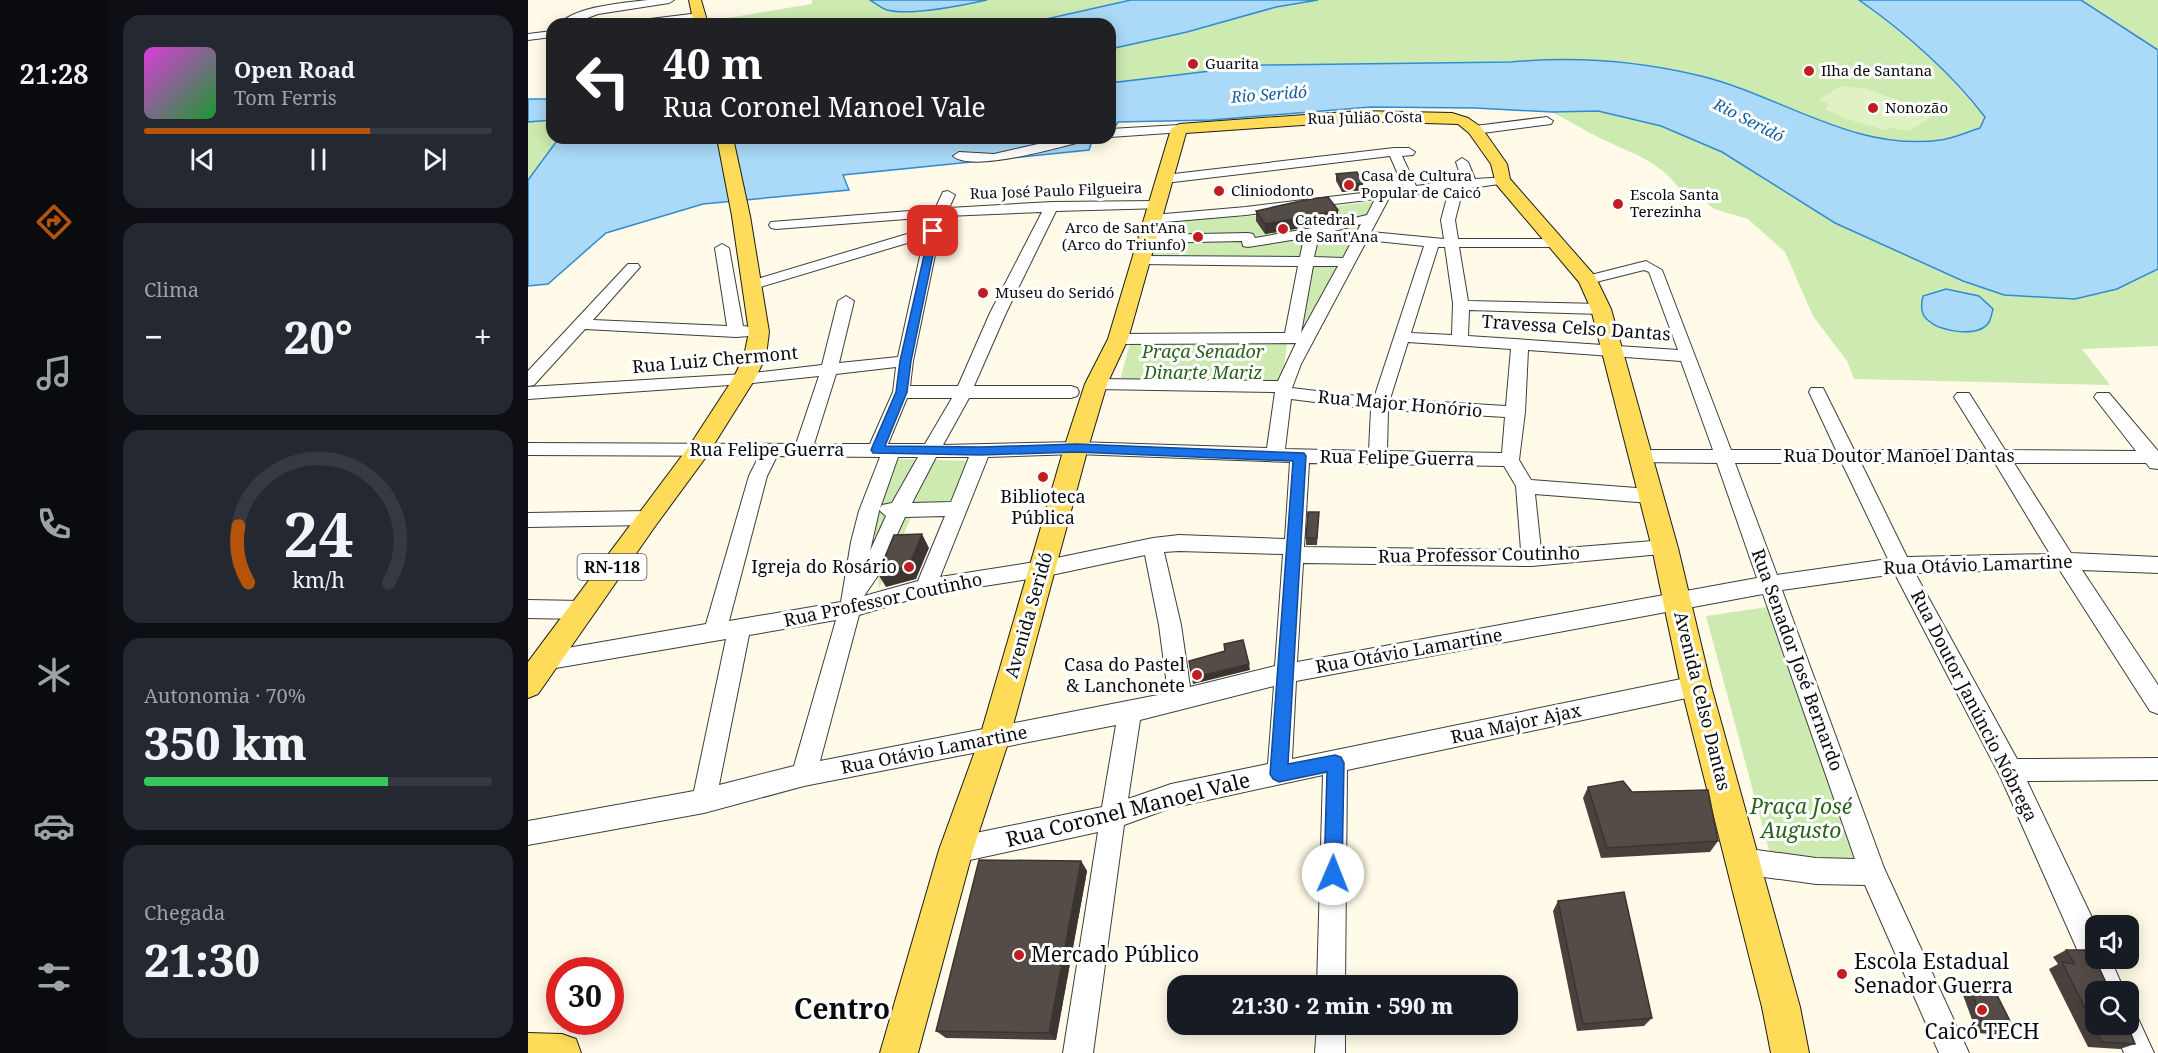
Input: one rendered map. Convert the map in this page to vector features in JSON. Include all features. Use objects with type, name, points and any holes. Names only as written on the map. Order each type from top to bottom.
[{"type":"main road","points":[[695,0],[700,18]]},
{"type":"main road","name":"Rua Julião Costa","points":[[1179,129],[1381,115],[1452,118],[1463,121],[1475,130]]},
{"type":"main road","name":"Avenida Seridó","points":[[899,1053],[956,850],[994,740],[1076,448],[1083,388],[1118,339],[1168,178],[1179,129]]},
{"type":"main road","name":"Avenida Celso Dantas","points":[[1475,130],[1499,165],[1502,180],[1588,280],[1600,309],[1665,548],[1696,686],[1781,1007],[1790,1053]]},
{"type":"main road","name":"RN-118","points":[[528,685],[647,518],[698,451],[744,379],[755,357],[759,333],[726,144]]},
{"type":"main road","points":[[528,1052],[562,1053]]},
{"type":"street","points":[[573,18],[627,3],[669,0]]},
{"type":"street","points":[[528,37],[546,35]]},
{"type":"street","points":[[1475,130],[1547,121]]},
{"type":"street","points":[[1116,133],[1179,129]]},
{"type":"street","points":[[959,156],[994,158],[1054,144]]},
{"type":"street","points":[[1394,152],[1411,190]]},
{"type":"street","points":[[1168,178],[1408,152]]},
{"type":"street","points":[[1457,186],[1469,182],[1462,162]]},
{"type":"street","points":[[1150,231],[1246,211],[1502,180]]},
{"type":"street","points":[[1457,186],[1448,220],[1461,305],[1460,340]]},
{"type":"street","points":[[1300,339],[1348,262],[1385,194]]},
{"type":"street","points":[[804,775],[852,602],[861,542],[902,392],[905,361],[933,231],[948,195]]},
{"type":"street","points":[[1329,201],[1349,224]]},
{"type":"street","points":[[852,602],[898,510],[964,392],[998,313],[1052,206]]},
{"type":"street","name":"Rua José Paulo Filgueira","points":[[776,225],[1052,206],[1150,231]]},
{"type":"street","points":[[1246,211],[1250,261]]},
{"type":"street","points":[[1150,231],[1248,240],[1312,232],[1374,217]]},
{"type":"street","points":[[752,285],[933,231]]},
{"type":"street","points":[[1150,231],[1250,261],[1348,262]]},
{"type":"street","points":[[1275,455],[1284,390],[1300,339],[1306,262],[1312,232]]},
{"type":"street","points":[[1362,235],[1432,243],[1555,243]]},
{"type":"street","points":[[1378,458],[1380,404],[1432,243]]},
{"type":"street","points":[[722,248],[736,332]]},
{"type":"street","name":"Rua Senador José Bernardo","points":[[1588,280],[1648,265],[1655,270],[1874,872],[1954,1053]]},
{"type":"street","points":[[528,381],[633,267]]},
{"type":"street","points":[[803,450],[829,370],[846,301]]},
{"type":"street","points":[[1461,305],[1600,309]]},
{"type":"street","points":[[581,324],[759,333]]},
{"type":"street","name":"Travessa Celso Dantas","points":[[1402,337],[1612,349],[1688,356]]},
{"type":"street","points":[[1118,339],[1300,339]]},
{"type":"street","points":[[1520,344],[1516,412],[1510,460],[1525,486],[1532,558]]},
{"type":"street","name":"Rua Luiz Chermont","points":[[528,393],[744,379],[905,361]]},
{"type":"street","name":"Rua Major Honório","points":[[902,392],[1083,388],[1284,390],[1380,404],[1516,412]]},
{"type":"street","name":"Rua Doutor Janúncio Nóbrega","points":[[1817,393],[1900,565],[2010,770],[2085,934]]},
{"type":"street","points":[[1963,397],[2065,561],[2158,704]]},
{"type":"street","points":[[2103,397],[2156,460]]},
{"type":"street","name":"Rua Felipe Guerra","points":[[528,449],[981,451],[1076,448],[1300,456],[1510,460]]},
{"type":"street","points":[[715,632],[758,476],[771,450]]},
{"type":"street","points":[[926,587],[981,451]]},
{"type":"street","points":[[1279,774],[1300,456]]},
{"type":"street","name":"Rua Doutor Manoel Dantas","points":[[1640,456],[2156,460]]},
{"type":"street","points":[[1525,486],[1650,496]]},
{"type":"street","points":[[869,511],[959,509]]},
{"type":"street","points":[[528,520],[647,518]]},
{"type":"street","name":"Rua Professor Coutinho","points":[[544,661],[739,629],[926,587],[1042,569],[1153,546],[1179,543],[1293,551],[1532,558],[1665,548]]},
{"type":"street","points":[[1153,546],[1170,625],[1180,700]]},
{"type":"street","name":"Rua Otávio Lamartine","points":[[528,833],[704,801],[804,775],[1130,712],[1287,673],[1770,584],[1900,565],[2065,561],[2158,565]]},
{"type":"street","points":[[528,609],[581,610]]},
{"type":"street","points":[[704,801],[739,629]]},
{"type":"street","name":"Rua Major Ajax","points":[[1335,763],[1696,686]]},
{"type":"street","points":[[1078,1053],[1093,940],[1130,712]]},
{"type":"street","points":[[1331,975],[1335,763]]},
{"type":"street","name":"Rua Coronel Manoel Vale","points":[[956,850],[1114,816],[1172,796],[1335,763]]},
{"type":"street","points":[[2010,770],[2158,769]]},
{"type":"street","points":[[1742,861],[1816,871],[1874,872]]},
{"type":"street","points":[[1330,1035],[1330,1053]]},
{"type":"street","points":[[2131,1035],[2139,1053]]},
{"type":"green space","points":[[812,0],[870,0],[887,10],[908,11],[987,0],[1131,0],[1051,18],[728,18],[812,4]]},
{"type":"green space","name":"Ilha de Santana","points":[[1318,0],[1859,0],[1926,52],[1985,117],[1980,128],[1941,140],[1909,142],[1878,138],[1819,120],[1731,85],[1701,76],[1631,63],[1583,60],[1261,65],[1116,82],[1116,48],[1187,32],[1276,7]]},
{"type":"green space","points":[[2081,0],[2158,0],[2158,50],[2087,4]]},
{"type":"green space","name":"Nonozão","points":[[1840,86],[1864,88],[1920,108],[1918,110],[1931,117],[1910,131],[1891,128],[1885,130],[1847,119],[1825,109],[1828,106],[1827,103],[1818,100]]},
{"type":"green space","points":[[1598,111],[1661,126],[1722,152],[1835,223],[1963,281],[2004,295],[2117,289],[2158,269],[2158,346],[2082,349],[2110,385],[1854,379],[1847,361],[1813,316],[1785,252],[1748,219],[1714,209],[1698,196],[1683,193],[1665,173],[1647,160],[1552,112]]},
{"type":"green space","points":[[546,120],[546,144],[555,144],[528,180],[528,122]]},
{"type":"green space","points":[[1376,201],[1300,348],[1313,257],[1146,257],[1154,222],[1254,216]]},
{"type":"green space","name":"Praça Senador Dinarte Mariz","points":[[1130,343],[1287,344],[1282,382],[1120,381]]},
{"type":"green space","points":[[896,459],[976,461],[957,508],[914,511],[879,589],[874,527]]},
{"type":"green space","name":"Praça José Augusto","points":[[1767,607],[1774,613],[1854,858],[1771,858],[1706,616]]},
{"type":"water","points":[[870,0],[987,0],[909,12],[887,10]]},
{"type":"water","points":[[1131,0],[1318,0],[1276,7],[1187,32],[1116,48],[1116,18],[1051,18]]},
{"type":"water","name":"Rio Seridó","points":[[1859,0],[2081,0],[2158,50],[2158,269],[2117,289],[2075,299],[2004,295],[1963,281],[1835,223],[1722,152],[1661,126],[1598,111],[1552,112],[1475,108],[1371,107],[1211,120],[1118,122],[1116,125],[1116,82],[1261,65],[1583,60],[1631,63],[1701,76],[1731,85],[1819,120],[1878,138],[1909,142],[1941,140],[1980,128],[1985,117],[1971,100],[1942,68]]},
{"type":"water","points":[[528,99],[546,99],[546,120],[528,122]]},
{"type":"water","points":[[555,144],[1091,144],[1089,150],[843,175],[849,190],[703,204],[606,233],[548,284],[528,286],[528,180]]},
{"type":"water","points":[[1946,289],[1979,296],[1993,309],[1989,322],[1977,330],[1960,332],[1942,328],[1926,319],[1922,306],[1923,296]]},
{"type":"building","points":[[1357,172],[1363,183],[1342,186],[1336,174]]},
{"type":"building","points":[[1328,197],[1338,210],[1265,224],[1256,211],[1305,200]]},
{"type":"building","points":[[1308,512],[1319,512],[1317,538],[1306,538]]},
{"type":"building","points":[[922,534],[909,566],[878,574],[894,535]]},
{"type":"building","points":[[1243,640],[1249,664],[1192,678],[1189,661],[1225,651],[1224,644]]},
{"type":"building","points":[[1623,781],[1632,792],[1708,790],[1718,841],[1607,848],[1588,787]]},
{"type":"building","name":"Mercado Público","points":[[979,860],[1081,861],[1049,1033],[936,1031]]},
{"type":"building","points":[[1624,892],[1652,1018],[1583,1024],[1558,901]]},
{"type":"building","points":[[2066,950],[2085,950],[2085,969],[2100,969],[2105,981],[2085,981],[2085,1008],[2062,962],[2075,964]]},
{"type":"building","points":[[1968,983],[1991,983],[2015,1031],[1986,1030]]},
{"type":"building","points":[[2098,1035],[2131,1035],[2135,1044],[2102,1042]]},
{"type":"place","name":"Guarita","points":[[1193,64]]},
{"type":"place","name":"Ilha de Santana","points":[[1809,71]]},
{"type":"place","name":"Nonozão","points":[[1873,108]]},
{"type":"place","name":"Casa de Cultura Popular de Caicó","points":[[1349,185]]},
{"type":"place","name":"Cliniodonto","points":[[1219,191]]},
{"type":"place","name":"Escola Santa Terezinha","points":[[1618,204]]},
{"type":"place","name":"Catedral de Sant'Ana","points":[[1283,229]]},
{"type":"place","name":"Arco de Sant'Ana (Arco do Triunfo)","points":[[1198,237]]},
{"type":"place","name":"Museu do Seridó","points":[[983,293]]},
{"type":"place","name":"Biblioteca Pública","points":[[1043,477]]},
{"type":"place","name":"Igreja do Rosário","points":[[909,567]]},
{"type":"place","name":"Casa do Pastel & Lanchonete","points":[[1197,675]]},
{"type":"place","name":"Mercado Público","points":[[1019,955]]},
{"type":"place","name":"Escola Estadual Senador Guerra","points":[[1842,974]]},
{"type":"place","name":"Caicó TECH","points":[[1982,1010]]},
{"type":"district","name":"Centro","points":[[842,1009]]},
{"type":"route","points":[[933,231],[905,361],[902,392],[877,450],[981,451],[1076,448],[1300,456],[1279,774],[1335,763],[1333,874]]}]
